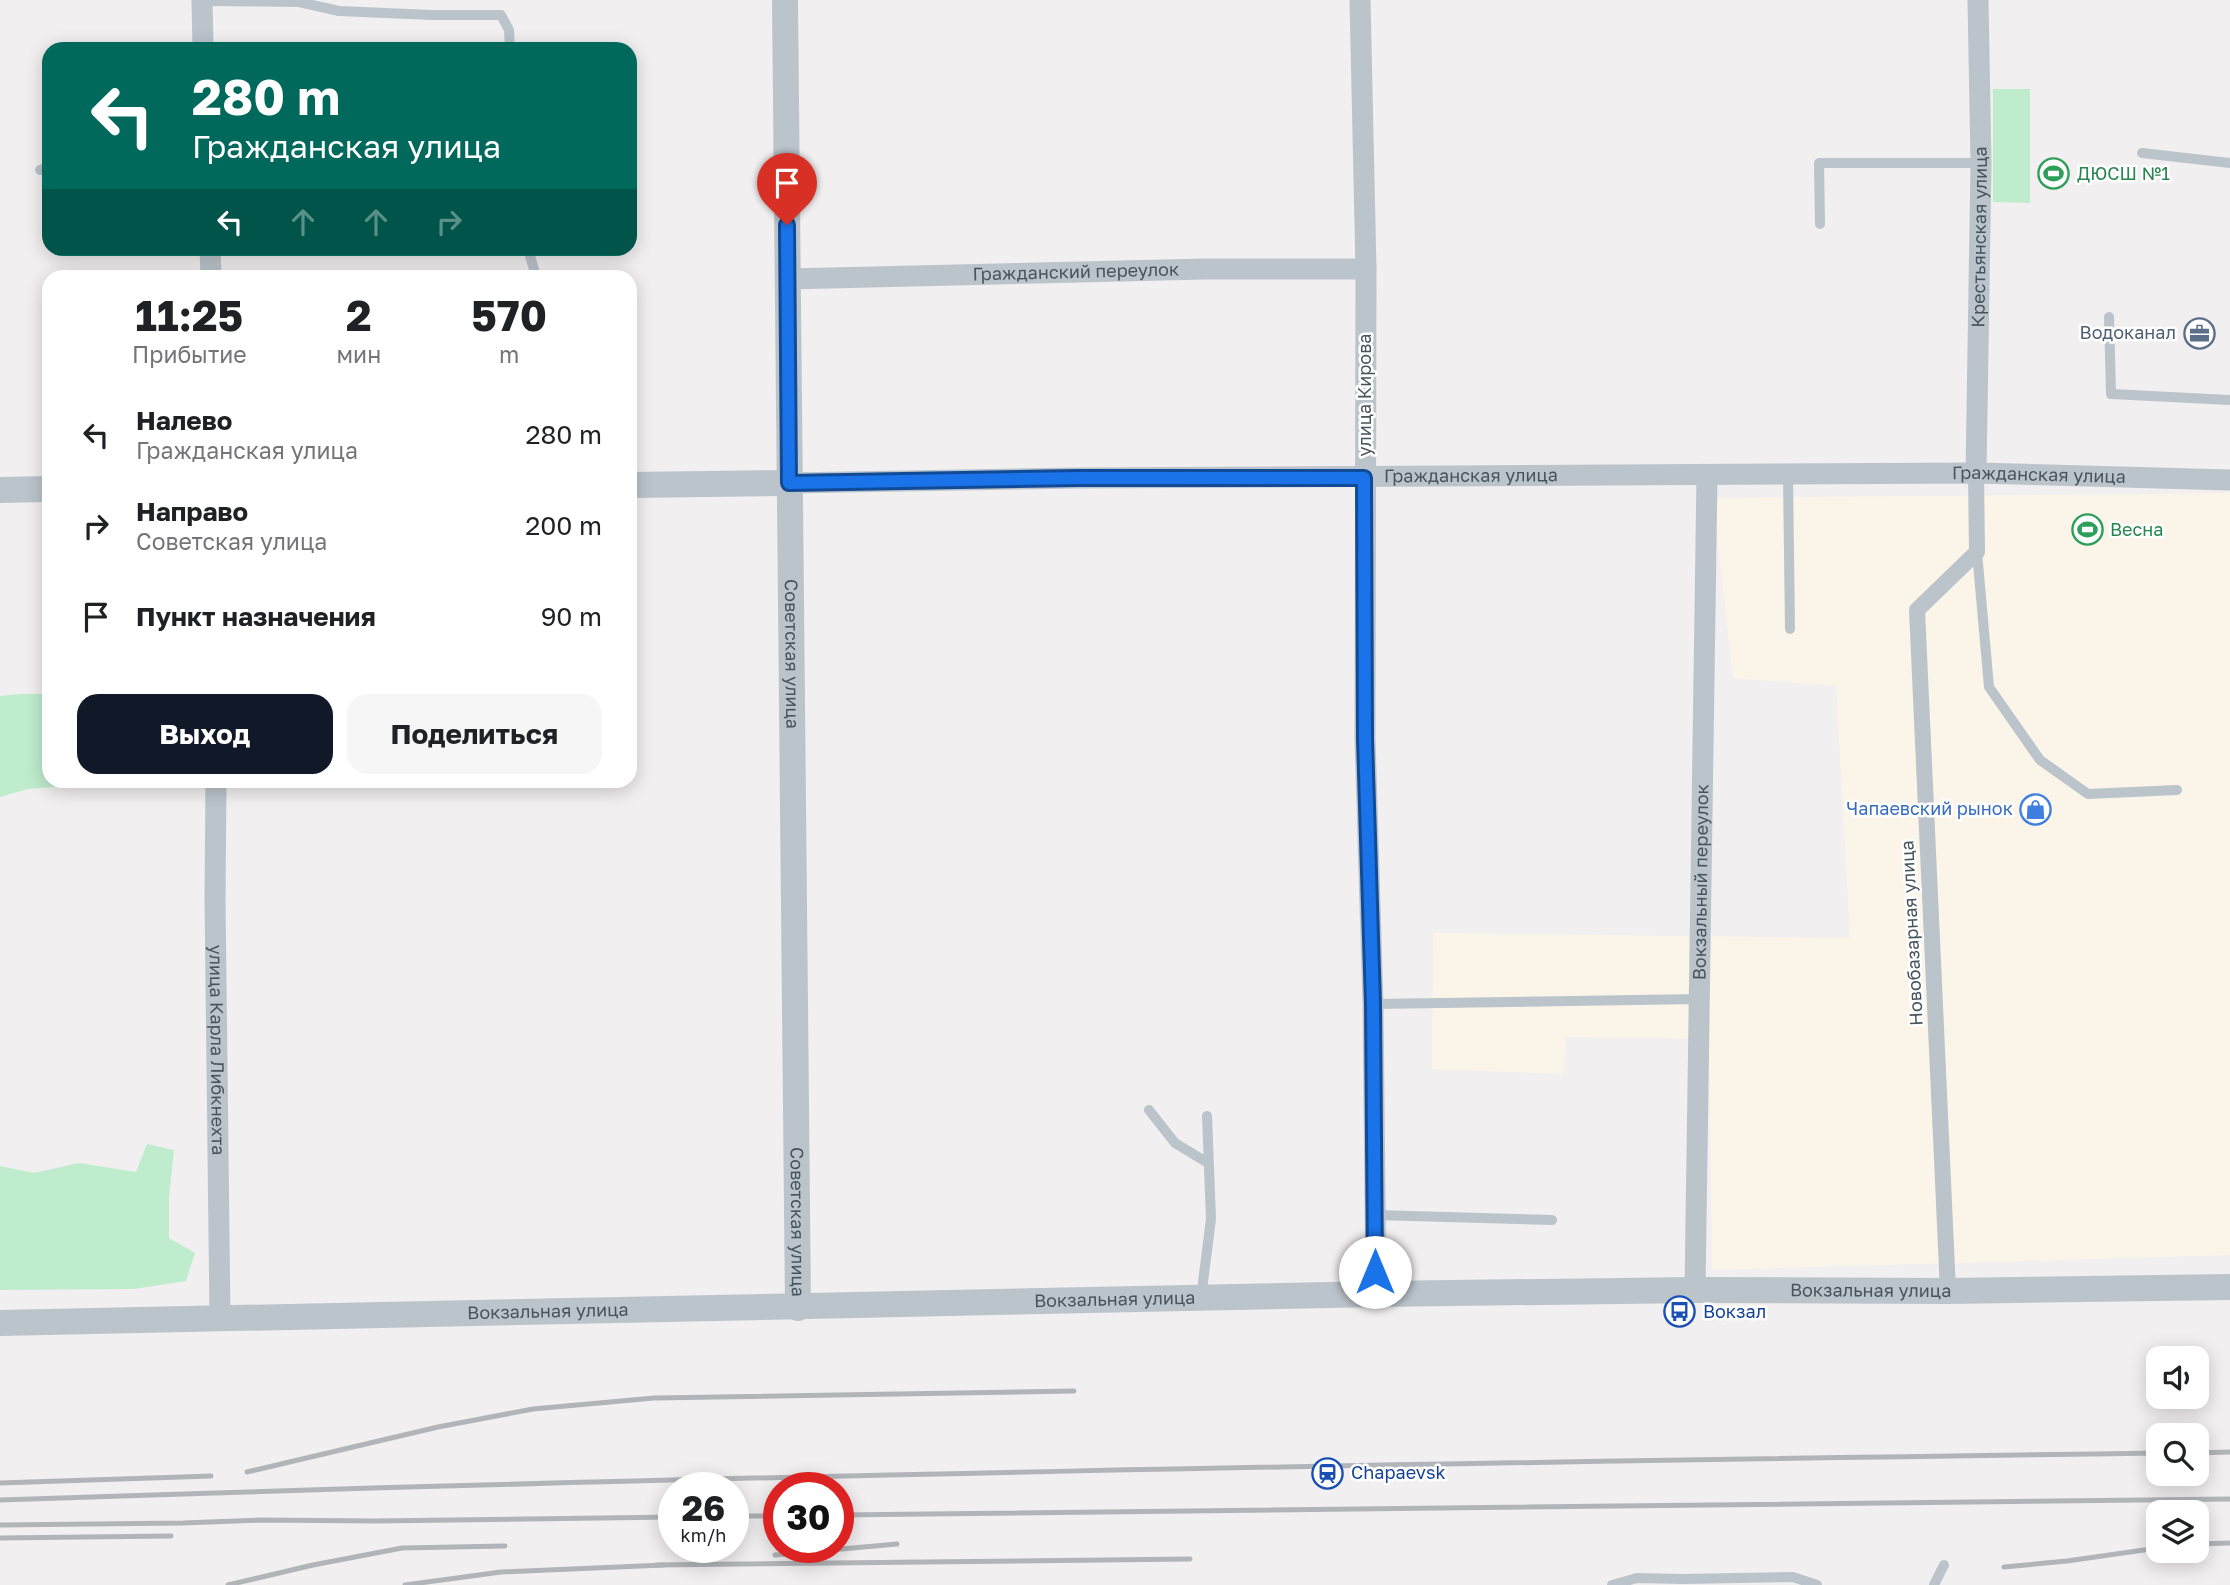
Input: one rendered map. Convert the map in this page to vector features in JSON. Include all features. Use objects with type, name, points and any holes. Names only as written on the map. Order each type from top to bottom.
[{"type":"street","points":[[202,0],[204,42]]},
{"type":"street","name":"Советская улица","points":[[785,0],[798,1308]]},
{"type":"street","name":"улица Кирова","points":[[1360,0],[1366,269],[1365,739],[1373,1004],[1376,1294]]},
{"type":"street","name":"Крестьянская улица","points":[[1976,473],[1981,163],[1978,0]]},
{"type":"street","name":"Гражданский переулок","points":[[787,279],[1205,269],[1366,269]]},
{"type":"street","points":[[1976,473],[1977,552]]},
{"type":"street","name":"Гражданская улица","points":[[637,485],[1091,478],[1976,473],[2230,480]]},
{"type":"street","name":"Вокзальный переулок","points":[[1695,1290],[1707,475]]},
{"type":"street","points":[[0,490],[42,489]]},
{"type":"street","name":"Новобазарная улица","points":[[1948,1291],[1917,610],[1977,552]]},
{"type":"street","name":"улица Карла Либкнехта","points":[[216,788],[220,1319]]},
{"type":"street","name":"Вокзальная улица","points":[[0,1323],[1376,1294],[2230,1287]]},
{"type":"lane","points":[[202,0],[299,2],[352,12],[501,15],[509,30],[510,42]]},
{"type":"lane","points":[[2142,153],[2230,163]]},
{"type":"lane","points":[[1820,224],[1819,163],[1981,163]]},
{"type":"lane","points":[[2109,317],[2111,394],[2230,400]]},
{"type":"lane","points":[[1788,475],[1790,629]]},
{"type":"lane","points":[[1977,552],[1989,687],[2040,760],[2088,794],[2177,790]]},
{"type":"lane","points":[[1373,1004],[1699,999]]},
{"type":"lane","points":[[1149,1110],[1175,1143],[1208,1163]]},
{"type":"lane","points":[[1201,1298],[1211,1219],[1207,1116]]},
{"type":"lane","points":[[1375,1215],[1552,1220]]},
{"type":"lane","points":[[1937,1584],[1944,1565]]},
{"type":"lane","points":[[1612,1585],[1637,1578],[1793,1577],[1817,1585]]},
{"type":"shaded area","name":"Чапаевский рынок","points":[[2230,493],[2230,1255],[1712,1270],[1709,1039],[1566,1037],[1563,1074],[1432,1069],[1433,933],[1850,938],[1836,686],[1733,678],[1713,498]]},
{"type":"green space","points":[[1993,89],[2030,89],[2030,203],[1993,202]]},
{"type":"green space","points":[[42,694],[42,788],[0,797],[0,696]]},
{"type":"green space","points":[[147,1144],[174,1150],[169,1197],[169,1238],[195,1253],[186,1281],[134,1289],[0,1290],[0,1166],[34,1173],[79,1163],[136,1172]]},
{"type":"railway","points":[[247,1472],[438,1427],[533,1409],[654,1398],[1074,1391]]},
{"type":"railway","points":[[2209,1453],[2230,1452]]},
{"type":"railway","points":[[0,1500],[1079,1471],[2146,1453]]},
{"type":"railway","points":[[0,1483],[211,1476]]},
{"type":"railway","points":[[854,1515],[2230,1499]]},
{"type":"railway","points":[[749,1516],[763,1516]]},
{"type":"railway","points":[[0,1525],[658,1517]]},
{"type":"railway","points":[[0,1538],[171,1536]]},
{"type":"railway","points":[[2209,1544],[2230,1543]]},
{"type":"railway","points":[[854,1548],[897,1544]]},
{"type":"railway","points":[[228,1585],[402,1548],[505,1546]]},
{"type":"railway","points":[[2004,1567],[2146,1550]]},
{"type":"railway","points":[[656,1565],[1190,1559]]},
{"type":"railway","points":[[405,1585],[501,1572],[664,1565]]},
{"type":"place","name":"ДЮСШ №1","points":[[2054,174]]},
{"type":"place","name":"Водоканал","points":[[2199,333]]},
{"type":"place","name":"Весна","points":[[2087,530]]},
{"type":"place","name":"Чапаевский рынок","points":[[2036,809]]},
{"type":"place","name":"Вокзал","points":[[1680,1312]]},
{"type":"place","name":"Chapaevsk","points":[[1328,1473]]},
{"type":"route","points":[[787,225],[789,483],[1078,478],[1364,478],[1365,739],[1373,1004],[1375,1272]]}]
